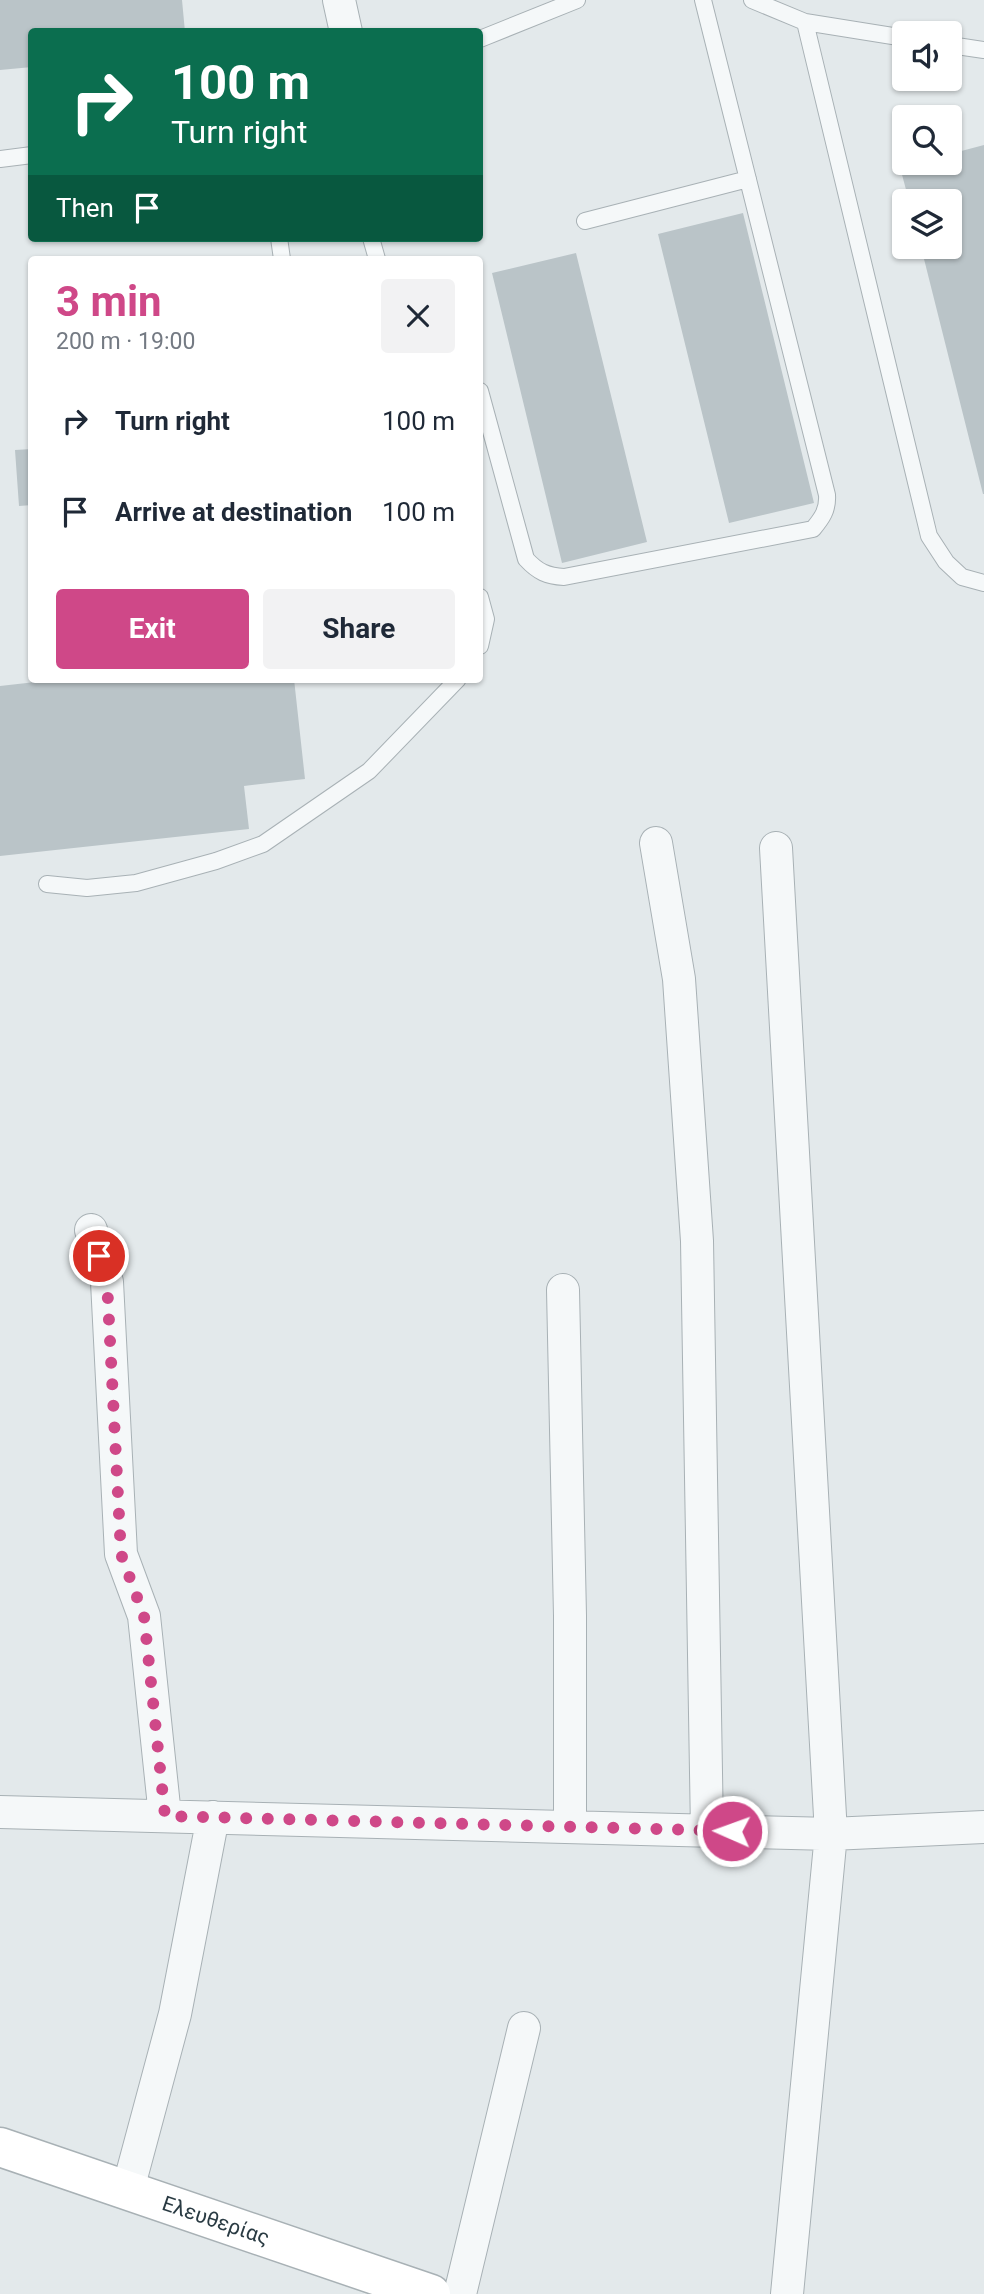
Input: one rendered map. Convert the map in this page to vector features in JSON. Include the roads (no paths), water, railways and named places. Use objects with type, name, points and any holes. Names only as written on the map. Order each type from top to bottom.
[{"type":"street","points":[[339,0],[345,28]]},
{"type":"street","points":[[656,843],[679,979],[697,1241],[707,1830]]},
{"type":"street","points":[[776,848],[831,1834],[787,2294]]},
{"type":"street","points":[[91,1230],[107,1282],[121,1554],[144,1616],[165,1816]]},
{"type":"street","points":[[563,1290],[570,1616],[570,1827]]},
{"type":"street","points":[[0,1812],[831,1834],[984,1827]]},
{"type":"street","points":[[128,2189],[175,2014],[213,1817]]},
{"type":"street","points":[[460,2294],[524,2028]]},
{"type":"street","name":"Ελευθερίας","points":[[0,2147],[431,2294]]},
{"type":"lane","points":[[483,38],[577,0]]},
{"type":"lane","points":[[483,402],[526,559],[537,571],[550,576],[564,577],[813,529],[822,518],[828,505],[827,495],[703,0]]},
{"type":"lane","points":[[752,0],[805,22],[892,36]]},
{"type":"lane","points":[[805,22],[929,536],[946,562],[961,577],[984,583]]},
{"type":"lane","points":[[962,47],[984,50]]},
{"type":"lane","points":[[0,159],[28,156]]},
{"type":"lane","points":[[585,221],[748,179]]},
{"type":"lane","points":[[483,608],[486,619],[483,632]]},
{"type":"lane","points":[[47,884],[87,888],[136,883],[216,862],[263,844],[369,771],[454,683]]}]
